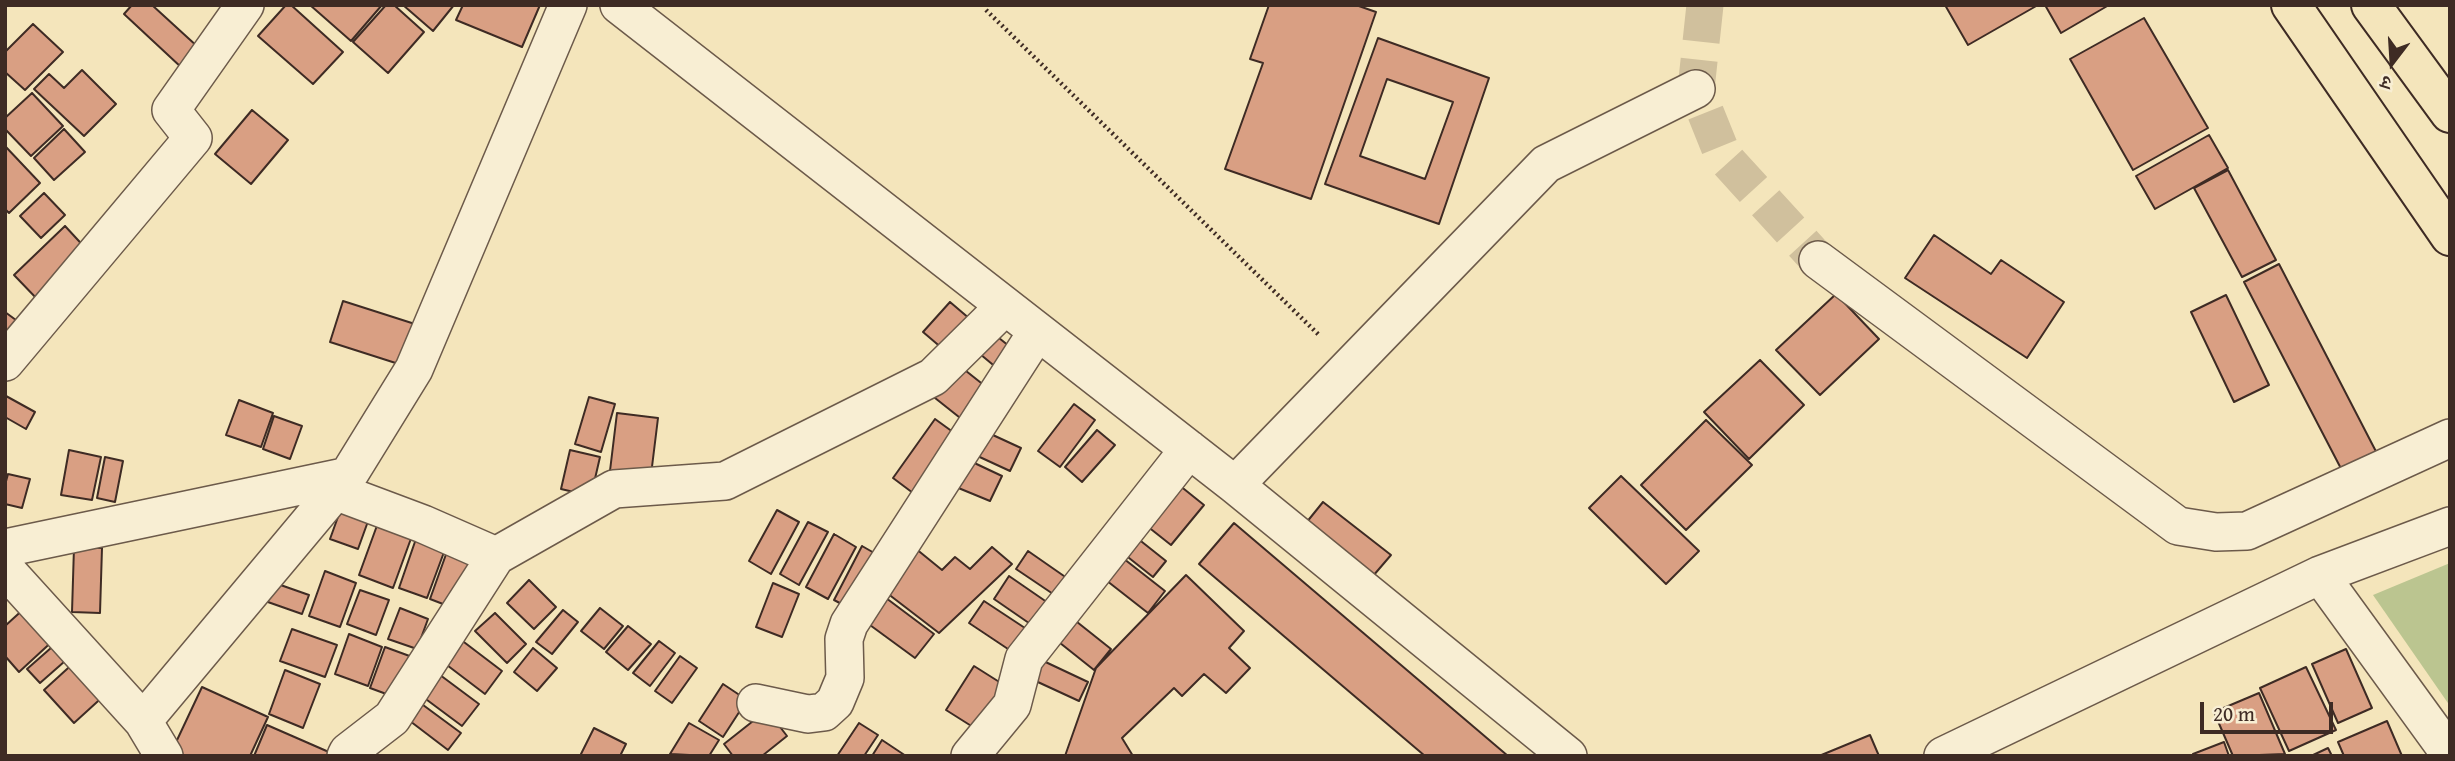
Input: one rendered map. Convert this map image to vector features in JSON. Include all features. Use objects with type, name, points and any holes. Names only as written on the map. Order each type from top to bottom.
[{"type":"main road","points":[[2291,5],[2450,236]]},
{"type":"main road","points":[[2371,5],[2450,113]]},
{"type":"street","points":[[5,362],[193,138],[171,110],[245,5]]},
{"type":"street","points":[[143,721],[342,483],[414,369],[568,5]]},
{"type":"street","points":[[619,5],[1235,485],[1568,756]]},
{"type":"street","points":[[1235,485],[1546,164],[1696,89]]},
{"type":"street","points":[[1818,260],[2178,526],[2216,532],[2247,531],[2450,438]]},
{"type":"street","points":[[346,756],[392,718],[496,556],[614,489],[724,481],[749,469],[933,377],[1005,306]]},
{"type":"street","points":[[756,703],[808,714],[824,712],[835,702],[845,678],[844,639],[849,624],[1037,332]]},
{"type":"street","points":[[970,756],[1012,705],[1024,659],[1189,449]]},
{"type":"street","points":[[5,548],[342,483],[423,524],[496,556]]},
{"type":"street","points":[[1943,756],[2320,575],[2450,526]]},
{"type":"street","points":[[5,569],[143,721],[163,756]]},
{"type":"street","points":[[2320,575],[2450,754]]},
{"type":"path","points":[[986,10],[1351,366]]},
{"type":"green space","points":[[2450,563],[2450,706],[2373,595]]},
{"type":"building","points":[[132,5],[152,5],[199,48],[182,68],[124,14]]},
{"type":"building","points":[[286,5],[291,5],[343,52],[313,84],[258,36]]},
{"type":"building","points":[[310,5],[382,5],[351,41]]},
{"type":"building","points":[[386,5],[394,5],[424,32],[388,73],[353,42]]},
{"type":"building","points":[[403,5],[454,5],[433,31]]},
{"type":"building","points":[[463,5],[540,5],[522,47],[456,20]]},
{"type":"building","points":[[1269,5],[1356,5],[1376,12],[1311,199],[1225,169],[1263,63],[1250,59]]},
{"type":"building","points":[[1945,5],[2038,5],[1968,45]]},
{"type":"building","points":[[2045,5],[2109,5],[2061,33]]},
{"type":"building","points":[[2144,18],[2208,128],[2133,170],[2070,59]]},
{"type":"building","points":[[33,24],[63,52],[25,90],[5,72],[5,52]]},
{"type":"building","points":[[1378,38],[1489,78],[1439,224],[1325,184]],"holes":[[[1387,79],[1453,102],[1425,179],[1360,156]]]},
{"type":"building","points":[[82,70],[116,104],[84,136],[34,89],[49,74],[64,88]]},
{"type":"building","points":[[32,93],[63,126],[31,156],[5,129],[5,118]]},
{"type":"building","points":[[252,110],[288,140],[251,184],[215,154]]},
{"type":"building","points":[[64,129],[85,152],[54,180],[34,158]]},
{"type":"building","points":[[2209,135],[2228,168],[2155,209],[2136,176]]},
{"type":"building","points":[[5,146],[40,183],[9,213],[5,209]]},
{"type":"building","points":[[2228,170],[2276,260],[2242,277],[2194,188]]},
{"type":"building","points":[[44,193],[65,215],[41,238],[20,216]]},
{"type":"building","points":[[65,226],[89,252],[39,301],[14,275]]},
{"type":"building","points":[[1934,235],[1991,274],[2001,260],[2064,302],[2027,358],[1905,278]]},
{"type":"building","points":[[2279,264],[2383,465],[2348,482],[2244,282]]},
{"type":"building","points":[[1836,294],[1879,339],[1820,395],[1776,350]]},
{"type":"building","points":[[2226,295],[2269,385],[2234,402],[2191,312]]},
{"type":"building","points":[[343,301],[418,325],[405,366],[330,342]]},
{"type":"building","points":[[950,302],[977,325],[950,355],[923,332]]},
{"type":"building","points":[[5,312],[20,323],[5,342]]},
{"type":"building","points":[[989,330],[1014,350],[998,369],[974,349]]},
{"type":"building","points":[[1760,360],[1804,405],[1749,459],[1704,412]]},
{"type":"building","points":[[956,363],[990,390],[964,421],[930,394]]},
{"type":"building","points":[[6,396],[35,412],[26,429],[5,417]]},
{"type":"building","points":[[589,397],[615,404],[601,452],[575,444]]},
{"type":"building","points":[[239,400],[273,413],[261,447],[226,435]]},
{"type":"building","points":[[1074,404],[1095,420],[1060,467],[1038,451]]},
{"type":"building","points":[[617,413],[658,418],[650,483],[609,479]]},
{"type":"building","points":[[274,416],[302,426],[290,459],[263,449]]},
{"type":"building","points":[[935,419],[964,440],[921,499],[893,478]]},
{"type":"building","points":[[1706,420],[1752,465],[1686,530],[1641,485]]},
{"type":"building","points":[[982,430],[1021,448],[1010,471],[971,453]]},
{"type":"building","points":[[1097,430],[1115,445],[1082,482],[1065,467]]},
{"type":"building","points":[[69,450],[101,457],[92,500],[61,495]]},
{"type":"building","points":[[570,450],[600,457],[591,496],[561,489]]},
{"type":"building","points":[[105,457],[123,461],[115,502],[97,498]]},
{"type":"building","points":[[968,460],[1002,476],[990,501],[956,487]]},
{"type":"building","points":[[8,474],[30,479],[22,508],[5,504]]},
{"type":"building","points":[[1621,476],[1699,551],[1666,584],[1589,508]]},
{"type":"building","points":[[1179,485],[1204,505],[1171,545],[1147,526]]},
{"type":"building","points":[[1323,502],[1391,555],[1373,576],[1306,523]]},
{"type":"building","points":[[343,503],[371,513],[358,549],[330,539]]},
{"type":"building","points":[[777,510],[799,522],[771,574],[749,561]]},
{"type":"building","points":[[379,520],[413,533],[393,588],[359,575]]},
{"type":"building","points":[[808,522],[828,532],[799,585],[780,574]]},
{"type":"building","points":[[1234,523],[1508,756],[1425,756],[1199,564]]},
{"type":"building","points":[[418,533],[447,544],[427,598],[399,588]]},
{"type":"building","points":[[834,534],[856,547],[828,599],[806,587]]},
{"type":"building","points":[[1132,534],[1166,561],[1153,577],[1119,550]]},
{"type":"building","points":[[449,546],[476,556],[456,609],[430,599]]},
{"type":"building","points":[[862,546],[883,558],[855,611],[834,600]]},
{"type":"building","points":[[74,547],[102,548],[100,613],[72,612]]},
{"type":"building","points":[[992,547],[1012,564],[939,633],[883,590],[915,548],[942,570],[955,557],[970,569]]},
{"type":"building","points":[[1028,551],[1074,583],[1062,600],[1016,569]]},
{"type":"building","points":[[1119,555],[1165,591],[1148,613],[1102,577]]},
{"type":"building","points":[[325,571],[356,583],[340,627],[309,616]]},
{"type":"building","points":[[1186,575],[1244,631],[1229,648],[1250,668],[1226,693],[1204,674],[1182,696],[1174,688],[1122,738],[1133,756],[1065,756],[1096,668]]},
{"type":"building","points":[[1009,576],[1054,607],[1039,630],[994,599]]},
{"type":"building","points":[[529,580],[556,607],[534,629],[507,603]]},
{"type":"building","points":[[272,582],[309,595],[302,614],[265,601]]},
{"type":"building","points":[[773,583],[799,594],[782,637],[756,627]]},
{"type":"building","points":[[360,590],[389,600],[376,635],[347,624]]},
{"type":"building","points":[[878,592],[934,634],[915,658],[859,617]]},
{"type":"building","points":[[984,601],[1031,632],[1017,655],[969,623]]},
{"type":"building","points":[[27,606],[57,637],[19,672],[5,656],[5,626]]},
{"type":"building","points":[[400,608],[428,619],[417,649],[388,639]]},
{"type":"building","points":[[600,608],[623,626],[604,649],[581,631]]},
{"type":"building","points":[[563,610],[578,622],[552,654],[536,642]]},
{"type":"building","points":[[495,613],[526,644],[507,663],[475,631]]},
{"type":"building","points":[[1067,614],[1111,649],[1094,670],[1050,635]]},
{"type":"building","points":[[628,626],[651,644],[628,670],[606,652]]},
{"type":"building","points":[[292,629],[337,645],[325,677],[280,661]]},
{"type":"building","points":[[349,634],[382,647],[368,686],[335,674]]},
{"type":"building","points":[[456,636],[502,671],[485,694],[439,659]]},
{"type":"building","points":[[60,640],[73,654],[40,683],[27,669]]},
{"type":"building","points":[[659,641],[675,653],[650,686],[633,673]]},
{"type":"building","points":[[385,647],[415,658],[400,699],[370,688]]},
{"type":"building","points":[[533,648],[557,668],[537,691],[514,672]]},
{"type":"building","points":[[2346,649],[2372,708],[2338,723],[2312,664]]},
{"type":"building","points":[[680,656],[697,668],[672,703],[655,691]]},
{"type":"building","points":[[1037,658],[1088,682],[1079,701],[1027,677]]},
{"type":"building","points":[[78,659],[108,692],[74,723],[44,690]]},
{"type":"building","points":[[974,666],[1012,690],[984,734],[946,710]]},
{"type":"building","points":[[2306,667],[2336,730],[2289,751],[2260,688]]},
{"type":"building","points":[[432,669],[479,704],[462,726],[415,691]]},
{"type":"building","points":[[285,670],[320,684],[303,728],[269,714]]},
{"type":"building","points":[[723,684],[747,700],[723,737],[699,721]]},
{"type":"building","points":[[202,687],[268,717],[250,756],[170,755]]},
{"type":"building","points":[[2259,693],[2285,754],[2233,756],[2214,712]]},
{"type":"building","points":[[419,702],[461,733],[448,750],[406,718]]},
{"type":"building","points":[[767,710],[787,736],[762,756],[733,756],[724,744]]},
{"type":"building","points":[[2387,721],[2402,756],[2344,756],[2338,742]]},
{"type":"building","points":[[689,723],[719,740],[709,756],[670,754]]},
{"type":"building","points":[[859,723],[878,735],[864,756],[837,756]]},
{"type":"building","points":[[267,725],[338,756],[254,756]]},
{"type":"building","points":[[594,728],[626,744],[620,756],[580,756]]},
{"type":"building","points":[[1870,735],[1879,756],[1819,756]]},
{"type":"building","points":[[882,740],[906,756],[872,756]]},
{"type":"building","points":[[2224,742],[2229,756],[2193,756],[2193,754]]},
{"type":"building","points":[[2328,748],[2332,756],[2311,756]]},
{"type":"tunnel","points":[[1705,5],[1696,89],[1723,156],[1818,260]]}]
